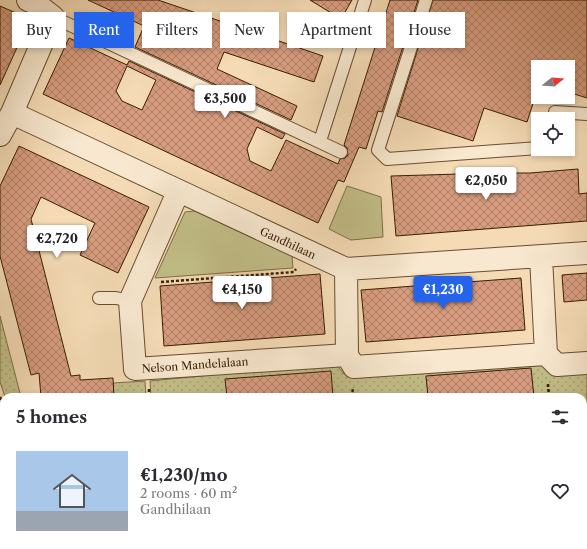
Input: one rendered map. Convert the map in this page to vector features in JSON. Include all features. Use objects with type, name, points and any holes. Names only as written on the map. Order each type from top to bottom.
[{"type":"street","points":[[33,1],[47,12]]},
{"type":"street","points":[[0,135],[12,112],[40,48]]},
{"type":"street","name":"Gandhilaan","points":[[12,112],[178,192],[346,269],[587,253]]},
{"type":"street","name":"Nelson Mandelalaan","points":[[178,192],[134,292],[135,369],[347,355]]},
{"type":"street","points":[[541,257],[546,354],[557,365],[587,363]]},
{"type":"street","points":[[346,269],[347,355],[354,367],[546,354]]},
{"type":"lane","points":[[320,142],[365,0]]},
{"type":"lane","points":[[426,0],[378,150],[387,159],[531,149]]},
{"type":"lane","points":[[66,23],[341,152]]},
{"type":"lane","points":[[575,113],[587,114]]},
{"type":"lane","points":[[99,298],[116,298],[134,292]]},
{"type":"path","points":[[134,292],[294,272],[307,252]]},
{"type":"shaded area","points":[[347,186],[381,197],[383,237],[351,240],[329,229]]},
{"type":"shaded area","points":[[195,211],[292,256],[293,268],[155,278],[185,212]]},
{"type":"shaded area","points":[[0,316],[20,393],[4,393],[0,382]]},
{"type":"shaded area","points":[[538,361],[587,371],[587,393],[151,393],[150,381],[335,363],[344,374]]},
{"type":"shaded area","points":[[145,381],[146,393],[114,393],[113,383]]},
{"type":"building","points":[[88,0],[158,0],[193,12],[142,12],[142,25],[134,21],[134,12],[114,12]]},
{"type":"building","points":[[310,0],[352,0],[345,12],[330,12]]},
{"type":"building","points":[[390,0],[418,0],[414,12],[394,12],[394,48],[403,48],[382,112],[378,111],[366,149],[359,147],[344,182],[338,180],[318,223],[43,94],[64,48],[66,48],[69,38],[74,40],[74,48],[90,48],[127,65],[129,61],[285,134],[282,139],[257,127],[247,149],[250,161],[271,171],[286,140],[338,164],[340,159],[345,158],[348,155],[347,148],[344,145],[375,48],[386,48],[386,13]],"holes":[[[127,66],[156,80],[142,110],[122,101],[116,91]]]},
{"type":"building","points":[[433,0],[587,0],[587,98],[575,94],[575,60],[531,60],[531,104],[533,104],[527,122],[484,108],[473,141],[397,116],[418,48],[465,48],[465,12],[429,12]]},
{"type":"building","points":[[0,6],[14,12],[12,12],[12,48],[17,48],[0,85]]},
{"type":"building","points":[[212,18],[220,21],[220,48],[279,48],[279,41],[287,44],[287,48],[299,48],[323,56],[314,82],[224,52],[217,69],[297,106],[291,120],[135,47],[142,31],[142,48],[212,48]]},
{"type":"building","points":[[19,146],[149,207],[118,273],[80,255],[95,223],[41,197],[31,219],[71,376],[80,375],[80,380],[113,378],[114,393],[41,393],[39,373],[31,375],[0,256],[0,186]]},
{"type":"building","points":[[460,169],[482,169],[483,173],[530,173],[578,169],[579,194],[587,193],[587,221],[396,236],[391,176],[460,174]]},
{"type":"building","points":[[587,273],[587,300],[564,302],[562,275]]},
{"type":"building","points":[[320,274],[325,334],[164,346],[160,286]]},
{"type":"building","points":[[521,278],[525,330],[366,342],[361,290]]},
{"type":"building","points":[[531,368],[534,393],[428,393],[426,376]]},
{"type":"building","points":[[331,371],[333,393],[227,393],[225,379]]}]
